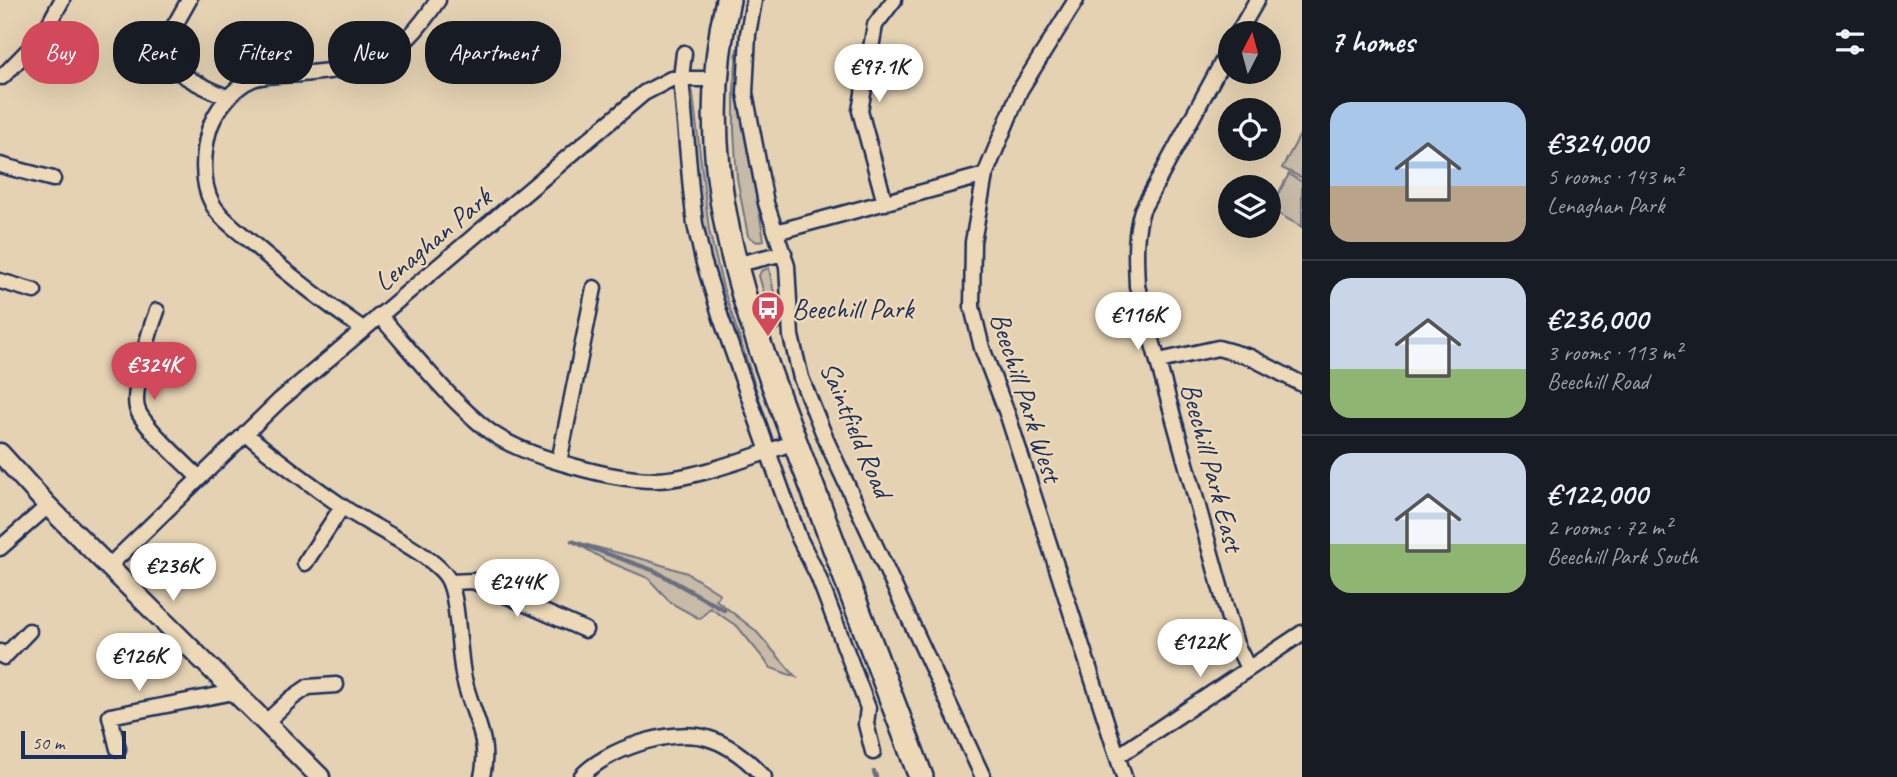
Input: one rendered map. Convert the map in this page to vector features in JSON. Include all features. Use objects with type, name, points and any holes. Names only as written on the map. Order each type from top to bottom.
[{"type":"highway","points":[[729,0],[717,79],[715,115],[720,191],[734,265],[765,360],[921,777]]},
{"type":"street","points":[[51,21],[62,0]]},
{"type":"street","points":[[189,0],[164,44],[164,53],[177,71],[228,98]]},
{"type":"street","points":[[363,329],[270,258],[213,206],[207,193],[205,178],[208,135],[213,120],[228,98],[252,79],[346,69],[382,59],[409,37],[438,0]]},
{"type":"street","name":"Saintfield Road","points":[[754,0],[748,34],[746,93],[761,183],[789,279],[791,336],[807,395],[983,777]]},
{"type":"street","points":[[885,202],[860,111],[875,24],[894,0]]},
{"type":"street","name":"Beechill Park West","points":[[1076,0],[1020,90],[985,175],[973,242],[972,307],[982,348],[1008,416],[1124,777]]},
{"type":"street","points":[[1245,21],[1256,0]]},
{"type":"street","points":[[684,53],[681,78],[695,224],[721,318],[799,538],[818,576],[868,708],[866,724],[873,752]]},
{"type":"street","points":[[1,80],[21,59]]},
{"type":"street","name":"Beechill Park East","points":[[1218,70],[1152,192],[1137,226],[1137,286],[1236,644],[1248,668]]},
{"type":"street","name":"Lenaghan Park","points":[[110,565],[280,400],[644,93],[663,82],[681,78],[717,79]]},
{"type":"street","points":[[0,165],[53,180]]},
{"type":"street","points":[[776,232],[985,175]]},
{"type":"street","points":[[734,265],[783,253]]},
{"type":"street","points":[[0,281],[34,291]]},
{"type":"street","points":[[559,463],[594,288]]},
{"type":"street","points":[[157,311],[150,330],[136,405],[142,419],[199,478]]},
{"type":"street","points":[[379,315],[447,391],[491,432],[511,445],[559,463],[615,476],[658,480],[680,477],[795,442]]},
{"type":"street","points":[[1159,361],[1218,348],[1250,357],[1302,384]]},
{"type":"street","points":[[245,433],[342,507],[431,561],[450,582],[463,677],[484,737],[486,753],[482,777]]},
{"type":"street","points":[[0,453],[48,506],[320,777]]},
{"type":"street","points":[[0,546],[48,506]]},
{"type":"street","points":[[305,563],[342,507]]},
{"type":"street","points":[[450,582],[473,581],[585,630]]},
{"type":"street","points":[[0,652],[4,657],[29,631]]},
{"type":"street","points":[[1118,756],[1302,633]]},
{"type":"street","points":[[265,723],[308,687],[336,685]]},
{"type":"street","points":[[118,749],[110,716],[234,692]]},
{"type":"street","points":[[581,777],[600,761],[619,751],[644,742],[693,735],[707,738],[738,754],[764,777]]},
{"type":"shaded area","points":[[739,48],[739,95],[764,240],[757,242],[748,236],[737,178],[734,89]]},
{"type":"shaded area","points":[[693,94],[709,230],[723,287],[766,419],[726,313],[701,226],[690,100]]},
{"type":"shaded area","points":[[1302,131],[1302,178],[1282,168]]},
{"type":"shaded area","points":[[1289,174],[1302,182],[1302,227],[1281,215],[1281,189]]},
{"type":"shaded area","points":[[769,268],[781,328],[775,331],[759,276],[761,271]]},
{"type":"shaded area","points":[[572,541],[687,573],[720,594],[716,600],[755,630],[796,677],[771,668],[738,627],[710,608],[700,619],[671,603],[648,578],[607,561]]},
{"type":"waterway","points":[[572,541],[655,571],[724,610]]},
{"type":"waterway","points":[[874,772],[876,777]]},
{"type":"place","name":"Beechill Park","points":[[768,338]]}]
